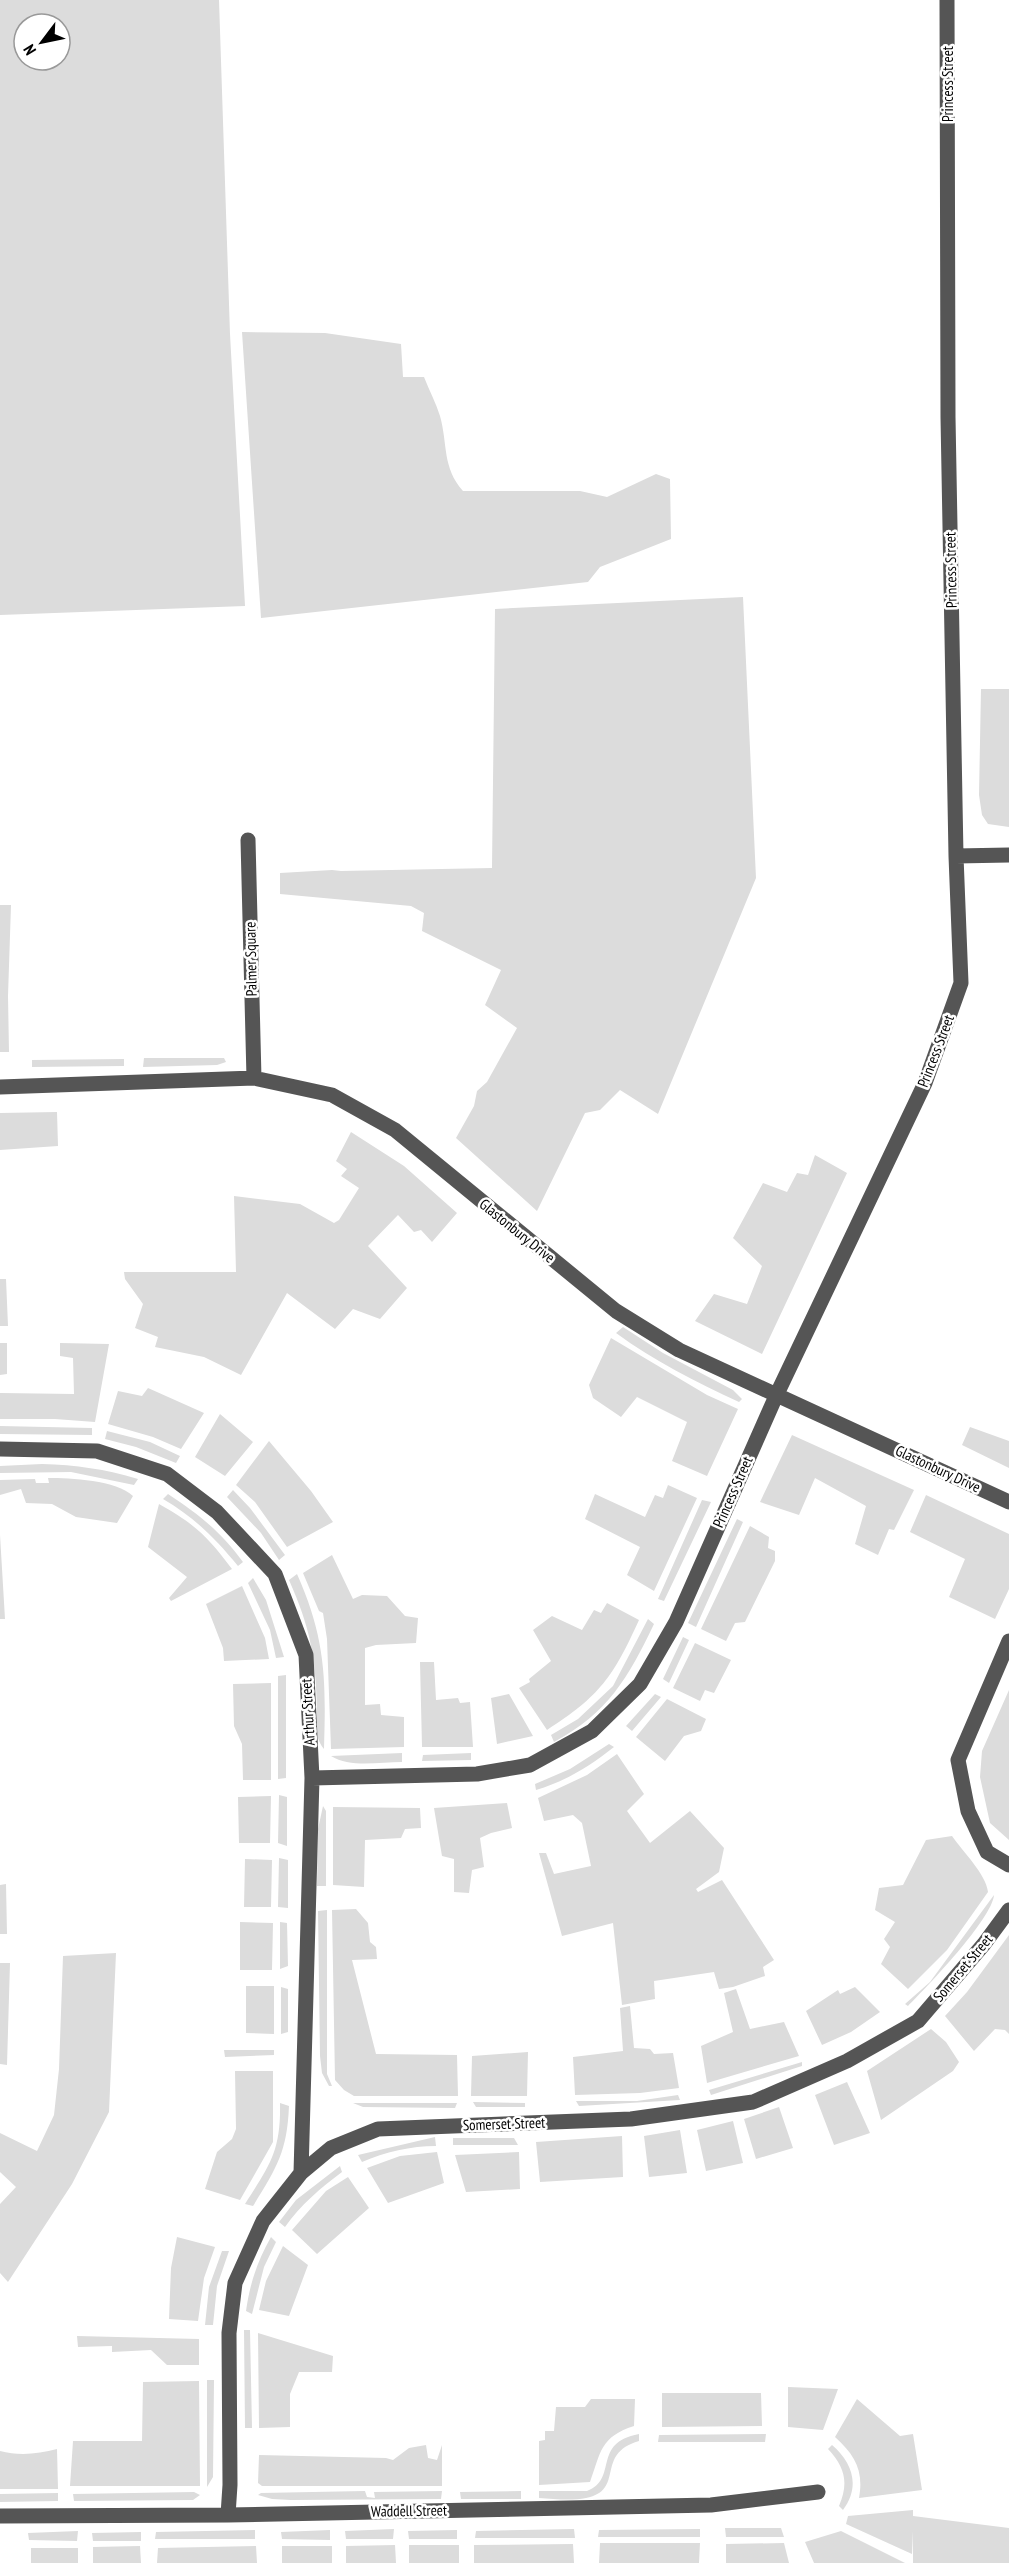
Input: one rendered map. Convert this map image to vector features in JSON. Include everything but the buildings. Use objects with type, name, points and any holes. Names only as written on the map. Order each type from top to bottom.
[{"type":"street","name":"Princess Street","points":[[312,1778],[477,1774],[530,1765],[592,1731],[640,1683],[676,1622],[776,1396],[925,1083],[961,983],[956,856],[948,417],[947,0]]},
{"type":"street","name":"Palmer Square","points":[[248,840],[254,1078]]},
{"type":"street","points":[[956,856],[1009,855]]},
{"type":"street","name":"Glastonbury Drive","points":[[0,1087],[254,1078],[332,1095],[395,1130],[616,1311],[679,1350],[1009,1502]]},
{"type":"street","name":"Arthur Street","points":[[0,1449],[97,1451],[166,1474],[217,1512],[275,1574],[306,1655],[312,1778],[300,2173]]},
{"type":"street","points":[[1009,1641],[958,1760],[968,1811],[987,1852],[1009,1865]]},
{"type":"street","name":"Somerset Street","points":[[228,2515],[230,2485],[229,2333],[235,2283],[263,2221],[300,2173],[331,2148],[378,2129],[631,2119],[753,2102],[846,2061],[918,2021],[984,1944],[1009,1910]]},
{"type":"street","name":"Waddell Street","points":[[0,2516],[228,2515],[711,2505],[818,2492]]},
{"type":"shaded area","points":[[0,0],[219,0],[230,334],[245,606],[0,615]]},
{"type":"shaded area","points":[[242,332],[325,333],[401,344],[403,377],[424,377],[440,416],[452,473],[463,491],[580,491],[607,497],[656,474],[670,479],[671,539],[600,567],[588,582],[261,618]]},
{"type":"shaded area","points":[[743,597],[756,878],[658,1114],[620,1090],[600,1110],[585,1113],[537,1211],[456,1138],[474,1106],[477,1091],[487,1082],[517,1028],[485,1005],[501,970],[422,931],[424,913],[411,906],[280,894],[280,873],[492,868],[495,609]]},
{"type":"shaded area","points":[[981,689],[1009,689],[1009,827],[988,824],[982,815],[979,795]]},
{"type":"shaded area","points":[[0,905],[11,905],[9,1052],[0,1052]]},
{"type":"shaded area","points":[[144,1058],[224,1058],[226,1062],[217,1065],[143,1067]]},
{"type":"shaded area","points":[[124,1059],[124,1066],[32,1067],[32,1060]]},
{"type":"shaded area","points":[[57,1112],[58,1146],[0,1150],[0,1113]]},
{"type":"shaded area","points":[[351,1132],[404,1166],[457,1213],[432,1242],[421,1230],[414,1232],[398,1215],[368,1246],[407,1288],[380,1319],[353,1309],[335,1329],[287,1293],[241,1375],[204,1357],[155,1347],[158,1337],[135,1328],[143,1304],[125,1279],[124,1272],[236,1272],[234,1196],[300,1204],[334,1223],[339,1220],[359,1188],[341,1176],[347,1169],[336,1161]]},
{"type":"shaded area","points":[[815,1155],[847,1173],[762,1354],[695,1321],[714,1294],[747,1304],[762,1266],[733,1238],[763,1183],[787,1192],[797,1173],[808,1175]]},
{"type":"shaded area","points":[[0,1279],[6,1279],[8,1326],[0,1326]]},
{"type":"shaded area","points":[[623,1327],[663,1353],[733,1390],[742,1399],[739,1402],[645,1353],[616,1333]]},
{"type":"shaded area","points":[[611,1338],[707,1395],[738,1409],[707,1476],[672,1461],[687,1422],[637,1397],[621,1417],[593,1398],[589,1385]]},
{"type":"shaded area","points":[[0,1343],[7,1343],[7,1374],[0,1375]]},
{"type":"shaded area","points":[[60,1343],[109,1344],[95,1422],[0,1419],[0,1393],[74,1394],[73,1358],[60,1356]]},
{"type":"shaded area","points":[[148,1388],[204,1413],[181,1449],[153,1437],[108,1424],[118,1391],[142,1396]]},
{"type":"shaded area","points":[[220,1414],[253,1442],[225,1476],[195,1457]]},
{"type":"shaded area","points":[[0,1426],[92,1428],[92,1435],[0,1434]]},
{"type":"shaded area","points":[[970,1427],[1009,1441],[1009,1468],[962,1445]]},
{"type":"shaded area","points":[[107,1431],[150,1442],[180,1456],[176,1463],[136,1447],[105,1439]]},
{"type":"shaded area","points":[[792,1435],[914,1490],[894,1530],[889,1529],[878,1555],[855,1544],[866,1506],[815,1478],[799,1515],[760,1502]]},
{"type":"shaded area","points":[[269,1441],[311,1491],[333,1522],[287,1547],[255,1502],[236,1485]]},
{"type":"shaded area","points":[[42,1464],[90,1468],[138,1479],[134,1485],[71,1472],[0,1473],[0,1466]]},
{"type":"shaded area","points":[[48,1478],[80,1479],[105,1483],[116,1486],[133,1496],[117,1523],[76,1517],[52,1504],[26,1503],[21,1489],[0,1495],[0,1480],[35,1479],[36,1483],[49,1483]]},
{"type":"shaded area","points":[[668,1485],[697,1498],[654,1591],[627,1575],[640,1547],[585,1519],[595,1494],[645,1517],[655,1495],[663,1498]]},
{"type":"shaded area","points":[[233,1490],[250,1508],[285,1555],[279,1560],[261,1533],[227,1497]]},
{"type":"shaded area","points":[[168,1494],[209,1525],[243,1562],[238,1566],[204,1529],[163,1499]]},
{"type":"shaded area","points":[[926,1495],[1009,1534],[1009,1589],[995,1619],[949,1597],[965,1559],[910,1532]]},
{"type":"shaded area","points":[[702,1500],[711,1502],[664,1601],[658,1599]]},
{"type":"shaded area","points":[[159,1504],[200,1532],[232,1569],[171,1601],[169,1598],[187,1577],[148,1547]]},
{"type":"shaded area","points":[[737,1519],[743,1522],[696,1627],[688,1623]]},
{"type":"shaded area","points":[[750,1526],[769,1537],[768,1548],[775,1551],[775,1561],[745,1622],[735,1623],[726,1641],[701,1629]]},
{"type":"shaded area","points":[[0,1535],[5,1619],[0,1619]]},
{"type":"shaded area","points":[[332,1555],[353,1599],[362,1595],[387,1596],[405,1616],[418,1618],[416,1643],[376,1645],[365,1648],[365,1705],[380,1704],[381,1715],[404,1717],[404,1747],[331,1749],[327,1639],[323,1613],[319,1611],[303,1573]]},
{"type":"shaded area","points":[[297,1574],[307,1597],[319,1640],[324,1680],[324,1749],[317,1731],[315,1674],[311,1643],[289,1580]]},
{"type":"shaded area","points":[[253,1578],[266,1600],[284,1657],[276,1658],[270,1630],[248,1583]]},
{"type":"shaded area","points":[[242,1586],[265,1638],[269,1659],[224,1661],[223,1648],[206,1604]]},
{"type":"shaded area","points":[[607,1603],[639,1620],[630,1640],[612,1671],[593,1695],[547,1730],[519,1688],[530,1682],[529,1679],[551,1661],[533,1630],[552,1616],[582,1630],[594,1610],[601,1613]]},
{"type":"shaded area","points":[[648,1619],[654,1624],[635,1661],[614,1692],[589,1719],[554,1742],[551,1735],[578,1719],[613,1686]]},
{"type":"shaded area","points":[[683,1637],[689,1640],[669,1683],[663,1679]]},
{"type":"shaded area","points":[[695,1643],[731,1660],[714,1693],[705,1690],[700,1701],[673,1688]]},
{"type":"shaded area","points":[[420,1662],[434,1662],[436,1700],[458,1698],[460,1703],[470,1702],[473,1747],[422,1747]]},
{"type":"shaded area","points":[[286,1675],[286,1778],[278,1779],[278,1676]]},
{"type":"shaded area","points":[[271,1683],[271,1780],[243,1780],[242,1744],[234,1726],[233,1684]]},
{"type":"shaded area","points":[[1009,1690],[1009,1840],[990,1823],[980,1777],[982,1751]]},
{"type":"shaded area","points":[[509,1694],[533,1736],[497,1744],[491,1698]]},
{"type":"shaded area","points":[[655,1694],[661,1697],[632,1731],[626,1726]]},
{"type":"shaded area","points":[[667,1699],[706,1719],[701,1731],[684,1736],[665,1761],[636,1737]]},
{"type":"shaded area","points":[[609,1744],[614,1747],[587,1767],[536,1790],[535,1784],[570,1769]]},
{"type":"shaded area","points":[[402,1753],[402,1762],[356,1763],[331,1756]]},
{"type":"shaded area","points":[[471,1753],[471,1760],[422,1761],[423,1755]]},
{"type":"shaded area","points":[[617,1754],[644,1794],[627,1811],[650,1843],[690,1811],[724,1848],[719,1872],[696,1889],[698,1892],[722,1880],[774,1960],[763,1967],[765,1976],[733,1987],[719,1989],[714,1972],[654,1981],[655,1999],[622,2005],[613,1923],[562,1936],[539,1853],[546,1853],[554,1874],[591,1866],[582,1823],[573,1815],[544,1821],[538,1798],[587,1775]]},
{"type":"shaded area","points":[[279,1795],[287,1797],[287,1846],[278,1843]]},
{"type":"shaded area","points":[[271,1796],[270,1843],[239,1843],[238,1797]]},
{"type":"shaded area","points":[[507,1803],[512,1828],[480,1838],[484,1867],[472,1870],[469,1893],[454,1892],[454,1859],[442,1856],[434,1808]]},
{"type":"shaded area","points":[[323,1806],[326,1811],[326,1886],[317,1886],[318,1829]]},
{"type":"shaded area","points":[[333,1807],[420,1808],[421,1828],[405,1829],[401,1838],[365,1840],[364,1887],[333,1885]]},
{"type":"shaded area","points":[[952,1836],[979,1871],[988,1892],[947,1950],[908,1989],[881,1964],[890,1947],[884,1939],[895,1922],[875,1910],[879,1888],[903,1885],[926,1840]]},
{"type":"shaded area","points":[[279,1858],[288,1860],[288,1908],[278,1907]]},
{"type":"shaded area","points":[[245,1859],[272,1860],[271,1907],[244,1907]]},
{"type":"shaded area","points":[[6,1884],[7,1934],[0,1934],[0,1885]]},
{"type":"shaded area","points":[[994,1895],[991,1906],[971,1936],[929,1984],[908,2006],[905,2004],[930,1982]]},
{"type":"shaded area","points":[[356,1909],[368,1923],[370,1942],[376,1947],[377,1959],[352,1960],[376,2054],[457,2055],[458,2096],[354,2096],[344,2090],[335,2080],[332,1910]]},
{"type":"shaded area","points":[[327,1910],[327,2074],[332,2086],[329,2086],[322,2073],[320,2056],[318,1911]]},
{"type":"shaded area","points":[[240,1922],[273,1923],[272,1970],[240,1970]]},
{"type":"shaded area","points":[[280,1922],[287,1923],[288,1966],[280,1969]]},
{"type":"shaded area","points":[[1009,1935],[1009,2034],[1005,2030],[995,2029],[974,2051],[945,2016],[967,1992]]},
{"type":"shaded area","points":[[116,1953],[109,2112],[72,2184],[8,2282],[0,2273],[0,2204],[16,2187],[0,2172],[0,2133],[37,2151],[54,2115],[59,2069],[63,1956]]},
{"type":"shaded area","points":[[0,1963],[10,1963],[7,2065],[0,2064]]},
{"type":"shaded area","points":[[246,1986],[274,1986],[274,2034],[246,2033]]},
{"type":"shaded area","points":[[281,1987],[288,1989],[288,2032],[281,2034]]},
{"type":"shaded area","points":[[855,1987],[880,2012],[851,2032],[822,2045],[806,2011],[838,1990],[840,1994]]},
{"type":"shaded area","points":[[736,1989],[750,2029],[784,2022],[799,2056],[707,2083],[701,2046],[733,2032],[724,1993]]},
{"type":"shaded area","points":[[630,2006],[634,2048],[650,2049],[654,2054],[673,2053],[679,2088],[640,2093],[575,2095],[573,2057],[623,2051],[620,2008]]},
{"type":"shaded area","points":[[931,2029],[946,2042],[959,2062],[953,2071],[881,2120],[867,2071]]},
{"type":"shaded area","points":[[224,2050],[274,2050],[274,2055],[225,2057]]},
{"type":"shaded area","points":[[528,2052],[527,2096],[471,2096],[472,2056]]},
{"type":"shaded area","points":[[802,2062],[802,2066],[711,2095],[709,2090]]},
{"type":"shaded area","points":[[235,2071],[273,2071],[273,2142],[240,2200],[205,2189],[217,2152],[232,2139],[236,2129]]},
{"type":"shaded area","points":[[847,2082],[870,2133],[834,2145],[815,2095]]},
{"type":"shaded area","points":[[678,2095],[680,2100],[579,2106],[576,2101],[637,2101]]},
{"type":"shaded area","points":[[473,2102],[525,2103],[525,2107],[476,2107]]},
{"type":"shaded area","points":[[280,2103],[289,2106],[283,2148],[253,2206],[245,2204],[267,2168],[276,2146]]},
{"type":"shaded area","points":[[353,2103],[457,2103],[455,2108],[363,2107]]},
{"type":"shaded area","points":[[779,2107],[793,2148],[756,2159],[744,2119]]},
{"type":"shaded area","points":[[733,2121],[743,2163],[706,2171],[697,2130]]},
{"type":"shaded area","points":[[680,2130],[687,2173],[649,2177],[644,2136]]},
{"type":"shaded area","points":[[622,2136],[623,2177],[540,2182],[536,2142]]},
{"type":"shaded area","points":[[435,2137],[436,2146],[398,2150],[362,2162],[358,2155]]},
{"type":"shaded area","points":[[453,2138],[514,2138],[518,2145],[453,2145]]},
{"type":"shaded area","points":[[437,2152],[444,2183],[388,2203],[367,2168],[400,2156]]},
{"type":"shaded area","points":[[519,2152],[520,2189],[466,2192],[455,2155]]},
{"type":"shaded area","points":[[340,2166],[342,2172],[319,2190],[285,2227],[279,2222],[296,2200]]},
{"type":"shaded area","points":[[348,2177],[369,2208],[317,2254],[292,2230],[326,2191]]},
{"type":"shaded area","points":[[177,2237],[215,2247],[204,2278],[198,2321],[169,2319],[171,2268]]},
{"type":"shaded area","points":[[271,2237],[276,2242],[264,2267],[252,2314],[246,2311],[250,2291],[258,2264]]},
{"type":"shaded area","points":[[283,2246],[308,2265],[289,2316],[259,2310],[266,2281]]},
{"type":"shaded area","points":[[222,2251],[229,2251],[217,2286],[213,2325],[205,2325],[209,2287]]},
{"type":"shaded area","points":[[244,2330],[250,2330],[252,2428],[245,2428]]},
{"type":"shaded area","points":[[258,2333],[333,2356],[332,2372],[299,2372],[290,2394],[290,2427],[259,2428]]},
{"type":"shaded area","points":[[77,2336],[199,2339],[199,2365],[167,2365],[151,2350],[112,2352],[112,2346],[78,2347]]},
{"type":"shaded area","points":[[207,2380],[214,2380],[213,2477],[207,2487]]},
{"type":"shaded area","points":[[199,2381],[200,2486],[70,2486],[73,2441],[142,2441],[143,2382]]},
{"type":"shaded area","points":[[788,2387],[838,2389],[823,2430],[788,2427]]},
{"type":"shaded area","points":[[662,2393],[761,2393],[762,2426],[662,2427]]},
{"type":"shaded area","points":[[591,2399],[635,2399],[634,2426],[614,2435],[603,2447],[590,2482],[539,2485],[539,2441],[545,2440],[545,2431],[554,2431],[556,2407],[585,2407]]},
{"type":"shaded area","points":[[857,2399],[900,2436],[913,2434],[922,2490],[859,2498],[860,2480],[856,2464],[848,2450],[835,2437]]},
{"type":"shaded area","points":[[639,2434],[639,2441],[625,2447],[617,2454],[605,2488],[598,2494],[586,2498],[563,2500],[539,2498],[539,2491],[587,2491],[602,2478],[615,2445]]},
{"type":"shaded area","points":[[766,2434],[765,2442],[658,2442],[659,2435]]},
{"type":"shaded area","points":[[426,2445],[428,2458],[437,2460],[442,2445],[442,2486],[262,2486],[258,2483],[259,2455],[393,2460],[409,2448]]},
{"type":"shaded area","points":[[832,2445],[845,2459],[852,2475],[852,2492],[843,2510],[839,2506],[844,2490],[844,2476],[838,2462],[828,2449]]},
{"type":"shaded area","points":[[57,2449],[58,2489],[0,2489],[0,2451],[28,2454]]},
{"type":"shaded area","points":[[365,2491],[367,2497],[375,2498],[374,2492],[442,2491],[441,2499],[291,2500],[272,2499],[258,2495],[261,2493]]},
{"type":"shaded area","points":[[521,2491],[521,2499],[461,2499],[460,2492]]},
{"type":"shaded area","points":[[194,2492],[200,2495],[193,2500],[74,2501],[73,2494]]},
{"type":"shaded area","points":[[58,2493],[58,2501],[0,2502],[0,2494]]},
{"type":"shaded area","points":[[913,2510],[913,2516],[1009,2528],[1009,2563],[913,2563],[913,2531],[912,2554],[846,2524],[848,2516]]},
{"type":"shaded area","points":[[725,2528],[781,2528],[784,2537],[726,2537]]},
{"type":"shaded area","points":[[394,2529],[393,2539],[346,2539],[345,2531]]},
{"type":"shaded area","points":[[574,2529],[575,2538],[475,2538],[476,2531]]},
{"type":"shaded area","points":[[700,2529],[700,2537],[598,2537],[599,2530]]},
{"type":"shaded area","points":[[255,2530],[255,2539],[155,2539],[156,2532]]},
{"type":"shaded area","points":[[330,2530],[330,2540],[282,2539],[281,2532]]},
{"type":"shaded area","points":[[457,2530],[457,2539],[409,2539],[408,2531]]},
{"type":"shaded area","points":[[78,2531],[77,2541],[29,2540],[28,2533]]},
{"type":"shaded area","points":[[841,2531],[905,2563],[814,2563],[805,2542]]},
{"type":"shaded area","points":[[141,2532],[141,2541],[93,2541],[92,2533]]},
{"type":"shaded area","points":[[600,2543],[700,2543],[699,2563],[599,2563]]},
{"type":"shaded area","points":[[784,2543],[789,2563],[726,2563],[726,2544]]},
{"type":"shaded area","points":[[573,2544],[574,2563],[474,2563],[474,2545]]},
{"type":"shaded area","points":[[395,2545],[396,2563],[346,2563],[346,2546]]},
{"type":"shaded area","points":[[409,2545],[459,2545],[459,2563],[409,2563]]},
{"type":"shaded area","points":[[140,2546],[141,2563],[93,2563],[93,2547]]},
{"type":"shaded area","points":[[256,2546],[257,2563],[157,2563],[158,2548]]},
{"type":"shaded area","points":[[282,2546],[332,2546],[332,2563],[282,2563]]},
{"type":"shaded area","points":[[31,2548],[78,2548],[78,2563],[31,2563]]}]
